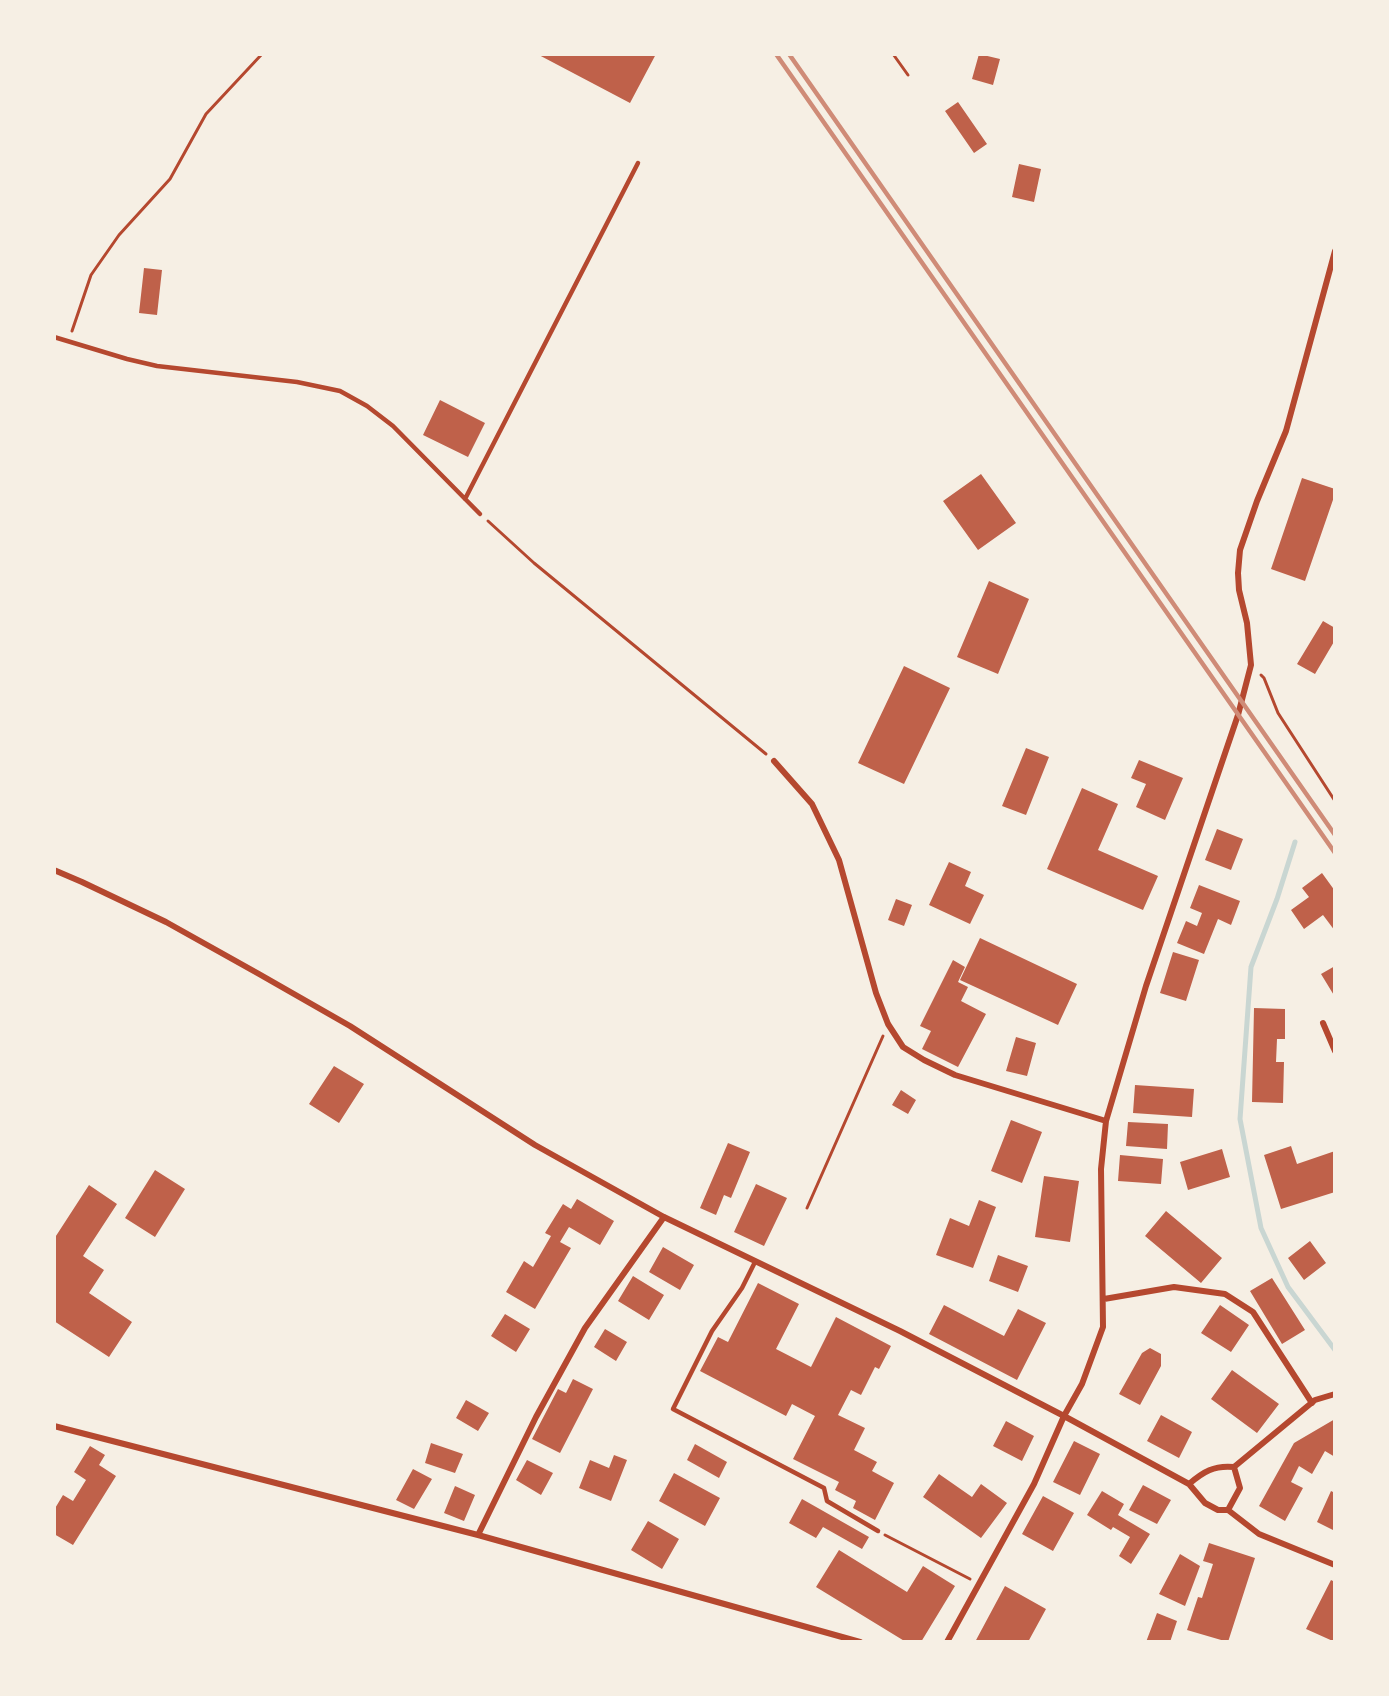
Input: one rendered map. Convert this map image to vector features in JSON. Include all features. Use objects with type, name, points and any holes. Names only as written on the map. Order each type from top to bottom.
[{"type":"street","points":[[947,1642],[1034,1484],[1064,1416],[1082,1384],[1102,1327],[1104,1299],[1101,1168],[1106,1121],[1146,986],[1238,715],[1251,665],[1247,623],[1239,590],[1240,550],[1257,501],[1286,431],[1335,251]]},
{"type":"street","points":[[774,761],[812,804],[838,860],[876,993],[888,1024],[903,1047],[955,1075],[1106,1121]]},
{"type":"street","points":[[54,870],[166,922],[350,1026],[535,1145],[664,1217],[900,1331],[1064,1416],[1189,1484],[1205,1503],[1218,1510],[1228,1510],[1259,1534],[1335,1565]]},
{"type":"street","points":[[1323,1023],[1335,1051]]},
{"type":"street","points":[[478,1535],[536,1417],[585,1328],[664,1217]]},
{"type":"street","points":[[1104,1299],[1174,1287],[1225,1294],[1253,1312],[1312,1403]]},
{"type":"street","points":[[1189,1484],[1211,1468],[1234,1467],[1312,1403],[1335,1394]]},
{"type":"street","points":[[54,1426],[478,1535],[860,1642]]},
{"type":"street","points":[[1228,1510],[1240,1488],[1234,1467]]},
{"type":"lane","points":[[465,499],[638,163]]},
{"type":"lane","points":[[54,337],[157,366],[297,382],[340,391],[367,406],[393,426],[480,514]]},
{"type":"lane","points":[[755,1262],[742,1288],[712,1331],[673,1409],[824,1488],[827,1501],[878,1531]]},
{"type":"path","points":[[68,342],[91,275],[119,235],[170,179],[206,114],[262,54]]},
{"type":"path","points":[[893,54],[908,75]]},
{"type":"path","points":[[480,514],[534,563],[774,761]]},
{"type":"path","points":[[1251,665],[1264,678],[1278,713],[1334,800]]},
{"type":"path","points":[[807,1208],[888,1024]]},
{"type":"path","points":[[878,1531],[980,1584]]},
{"type":"building","points":[[537,54],[656,54],[630,103]]},
{"type":"building","points":[[979,54],[1000,59],[993,85],[972,79]]},
{"type":"building","points":[[958,102],[987,144],[974,153],[945,111]]},
{"type":"building","points":[[1019,164],[1041,169],[1034,202],[1012,197]]},
{"type":"building","points":[[144,268],[162,270],[157,315],[139,313]]},
{"type":"building","points":[[440,400],[485,423],[468,457],[423,435]]},
{"type":"building","points":[[981,474],[1016,523],[978,550],[943,501]]},
{"type":"building","points":[[1302,478],[1335,489],[1305,581],[1271,569]]},
{"type":"building","points":[[989,581],[1029,599],[998,674],[957,657]]},
{"type":"building","points":[[1323,621],[1335,628],[1335,640],[1315,674],[1297,664]]},
{"type":"building","points":[[904,666],[950,688],[904,784],[858,763]]},
{"type":"building","points":[[1026,748],[1049,757],[1026,815],[1002,806]]},
{"type":"building","points":[[1139,760],[1183,778],[1165,820],[1136,807],[1146,784],[1131,778]]},
{"type":"building","points":[[1082,788],[1118,804],[1098,850],[1158,876],[1143,910],[1047,869]]},
{"type":"building","points":[[1217,829],[1243,839],[1231,870],[1205,860]]},
{"type":"building","points":[[949,862],[971,872],[965,886],[984,895],[970,924],[929,905]]},
{"type":"building","points":[[1322,873],[1335,891],[1335,931],[1323,915],[1304,929],[1291,910],[1309,897],[1302,888]]},
{"type":"building","points":[[1199,885],[1240,901],[1231,925],[1218,919],[1204,954],[1177,943],[1186,921],[1197,926],[1202,913],[1190,908]]},
{"type":"building","points":[[896,899],[912,905],[904,926],[888,920]]},
{"type":"building","points":[[980,938],[1077,984],[1058,1025],[960,980]]},
{"type":"building","points":[[1173,952],[1199,960],[1186,1001],[1160,993]]},
{"type":"building","points":[[953,960],[965,967],[958,982],[968,987],[961,1001],[986,1014],[958,1067],[922,1049],[931,1031],[920,1026]]},
{"type":"building","points":[[1335,966],[1335,997],[1321,974]]},
{"type":"building","points":[[1254,1008],[1285,1009],[1285,1039],[1277,1039],[1276,1062],[1284,1062],[1283,1103],[1252,1102]]},
{"type":"building","points":[[1016,1037],[1036,1043],[1027,1076],[1006,1071]]},
{"type":"building","points":[[334,1066],[364,1084],[339,1123],[309,1104]]},
{"type":"building","points":[[1135,1085],[1194,1089],[1192,1117],[1133,1113]]},
{"type":"building","points":[[901,1090],[916,1100],[908,1114],[892,1105]]},
{"type":"building","points":[[1011,1120],[1042,1132],[1022,1183],[991,1171]]},
{"type":"building","points":[[1128,1122],[1168,1124],[1167,1149],[1126,1146]]},
{"type":"building","points":[[728,1143],[750,1152],[731,1198],[724,1195],[716,1215],[700,1208]]},
{"type":"building","points":[[1291,1146],[1297,1164],[1335,1151],[1335,1192],[1281,1209],[1264,1155]]},
{"type":"building","points":[[1222,1149],[1230,1177],[1188,1190],[1180,1162]]},
{"type":"building","points":[[1120,1155],[1163,1159],[1161,1184],[1118,1181]]},
{"type":"building","points":[[155,1170],[185,1189],[155,1237],[125,1218]]},
{"type":"building","points":[[1044,1176],[1079,1181],[1070,1242],[1035,1237]]},
{"type":"building","points":[[756,1184],[787,1198],[764,1246],[734,1232]]},
{"type":"building","points":[[89,1185],[117,1204],[83,1256],[104,1270],[89,1293],[132,1322],[109,1357],[54,1321],[54,1239]]},
{"type":"building","points":[[577,1199],[614,1221],[600,1245],[569,1227],[560,1242],[571,1248],[535,1309],[506,1292],[524,1261],[533,1267],[551,1236],[545,1233],[563,1204],[571,1209]]},
{"type":"building","points":[[979,1200],[996,1207],[973,1268],[936,1255],[950,1218],[969,1226]]},
{"type":"building","points":[[1166,1211],[1222,1258],[1201,1283],[1145,1236]]},
{"type":"building","points":[[1310,1241],[1326,1263],[1304,1280],[1288,1258]]},
{"type":"building","points":[[663,1247],[694,1265],[680,1290],[649,1272]]},
{"type":"building","points":[[998,1255],[1028,1266],[1018,1292],[989,1281]]},
{"type":"building","points":[[633,1276],[664,1295],[649,1320],[618,1301]]},
{"type":"building","points":[[1272,1278],[1305,1330],[1282,1344],[1250,1291]]},
{"type":"building","points":[[758,1283],[799,1304],[776,1349],[811,1367],[836,1317],[891,1346],[879,1369],[875,1367],[861,1395],[851,1390],[838,1415],[865,1428],[854,1450],[877,1462],[872,1471],[894,1483],[875,1520],[853,1508],[856,1501],[835,1490],[839,1482],[793,1459],[815,1416],[792,1404],[786,1416],[700,1371],[718,1337],[728,1342]]},
{"type":"building","points":[[944,1305],[1004,1336],[1018,1309],[1046,1323],[1017,1380],[929,1334]]},
{"type":"building","points":[[1220,1305],[1249,1325],[1231,1352],[1201,1333]]},
{"type":"building","points":[[505,1314],[530,1329],[516,1352],[491,1336]]},
{"type":"building","points":[[605,1329],[627,1342],[616,1361],[594,1347]]},
{"type":"building","points":[[1150,1348],[1161,1354],[1161,1366],[1140,1405],[1119,1394],[1142,1353]]},
{"type":"building","points":[[1232,1370],[1279,1404],[1257,1433],[1211,1399]]},
{"type":"building","points":[[573,1379],[593,1389],[560,1453],[532,1439],[558,1389],[566,1393]]},
{"type":"building","points":[[466,1400],[489,1413],[478,1431],[456,1418]]},
{"type":"building","points":[[1161,1415],[1192,1432],[1179,1458],[1147,1441]]},
{"type":"building","points":[[1335,1419],[1335,1457],[1325,1451],[1312,1474],[1299,1466],[1291,1482],[1303,1488],[1285,1521],[1259,1506],[1294,1443]]},
{"type":"building","points":[[1006,1421],[1034,1436],[1022,1461],[993,1446]]},
{"type":"building","points":[[1074,1441],[1100,1454],[1080,1495],[1053,1482]]},
{"type":"building","points":[[431,1443],[463,1454],[455,1473],[425,1463]]},
{"type":"building","points":[[695,1444],[727,1462],[719,1478],[687,1460]]},
{"type":"building","points":[[90,1446],[105,1455],[99,1465],[116,1476],[73,1545],[54,1534],[54,1510],[63,1495],[73,1501],[86,1480],[74,1472]]},
{"type":"building","points":[[614,1455],[627,1460],[611,1501],[579,1488],[590,1460],[609,1468]]},
{"type":"building","points":[[527,1460],[553,1473],[541,1495],[516,1480]]},
{"type":"building","points":[[413,1469],[432,1479],[414,1509],[396,1500]]},
{"type":"building","points":[[674,1473],[720,1498],[705,1526],[659,1501]]},
{"type":"building","points":[[939,1474],[972,1497],[981,1484],[1007,1503],[981,1538],[923,1497]]},
{"type":"building","points":[[1143,1485],[1171,1500],[1157,1524],[1129,1510]]},
{"type":"building","points":[[455,1486],[475,1495],[464,1521],[444,1513]]},
{"type":"building","points":[[1102,1491],[1124,1504],[1118,1515],[1150,1534],[1131,1564],[1119,1556],[1130,1537],[1113,1527],[1111,1530],[1087,1515]]},
{"type":"building","points":[[1331,1491],[1335,1493],[1335,1531],[1317,1522]]},
{"type":"building","points":[[1043,1496],[1074,1513],[1053,1551],[1022,1534]]},
{"type":"building","points":[[802,1499],[869,1537],[862,1549],[823,1527],[816,1538],[789,1523]]},
{"type":"building","points":[[648,1521],[679,1539],[662,1569],[631,1550]]},
{"type":"building","points":[[1209,1543],[1255,1558],[1228,1642],[1187,1630],[1198,1597],[1202,1598],[1213,1564],[1203,1561]]},
{"type":"building","points":[[839,1550],[907,1592],[923,1566],[955,1586],[921,1642],[906,1642],[816,1587]]},
{"type":"building","points":[[1180,1554],[1200,1566],[1185,1606],[1159,1594]]},
{"type":"building","points":[[1331,1580],[1335,1582],[1335,1642],[1306,1629]]},
{"type":"building","points":[[1005,1586],[1046,1609],[1028,1642],[975,1642]]},
{"type":"building","points":[[1157,1613],[1177,1621],[1170,1642],[1146,1642]]},
{"type":"waterway","points":[[1295,842],[1277,899],[1251,967],[1240,1119],[1261,1228],[1288,1287],[1335,1350]]},
{"type":"railway","points":[[776,54],[1335,853]]},
{"type":"railway","points":[[789,54],[1335,835]]}]
